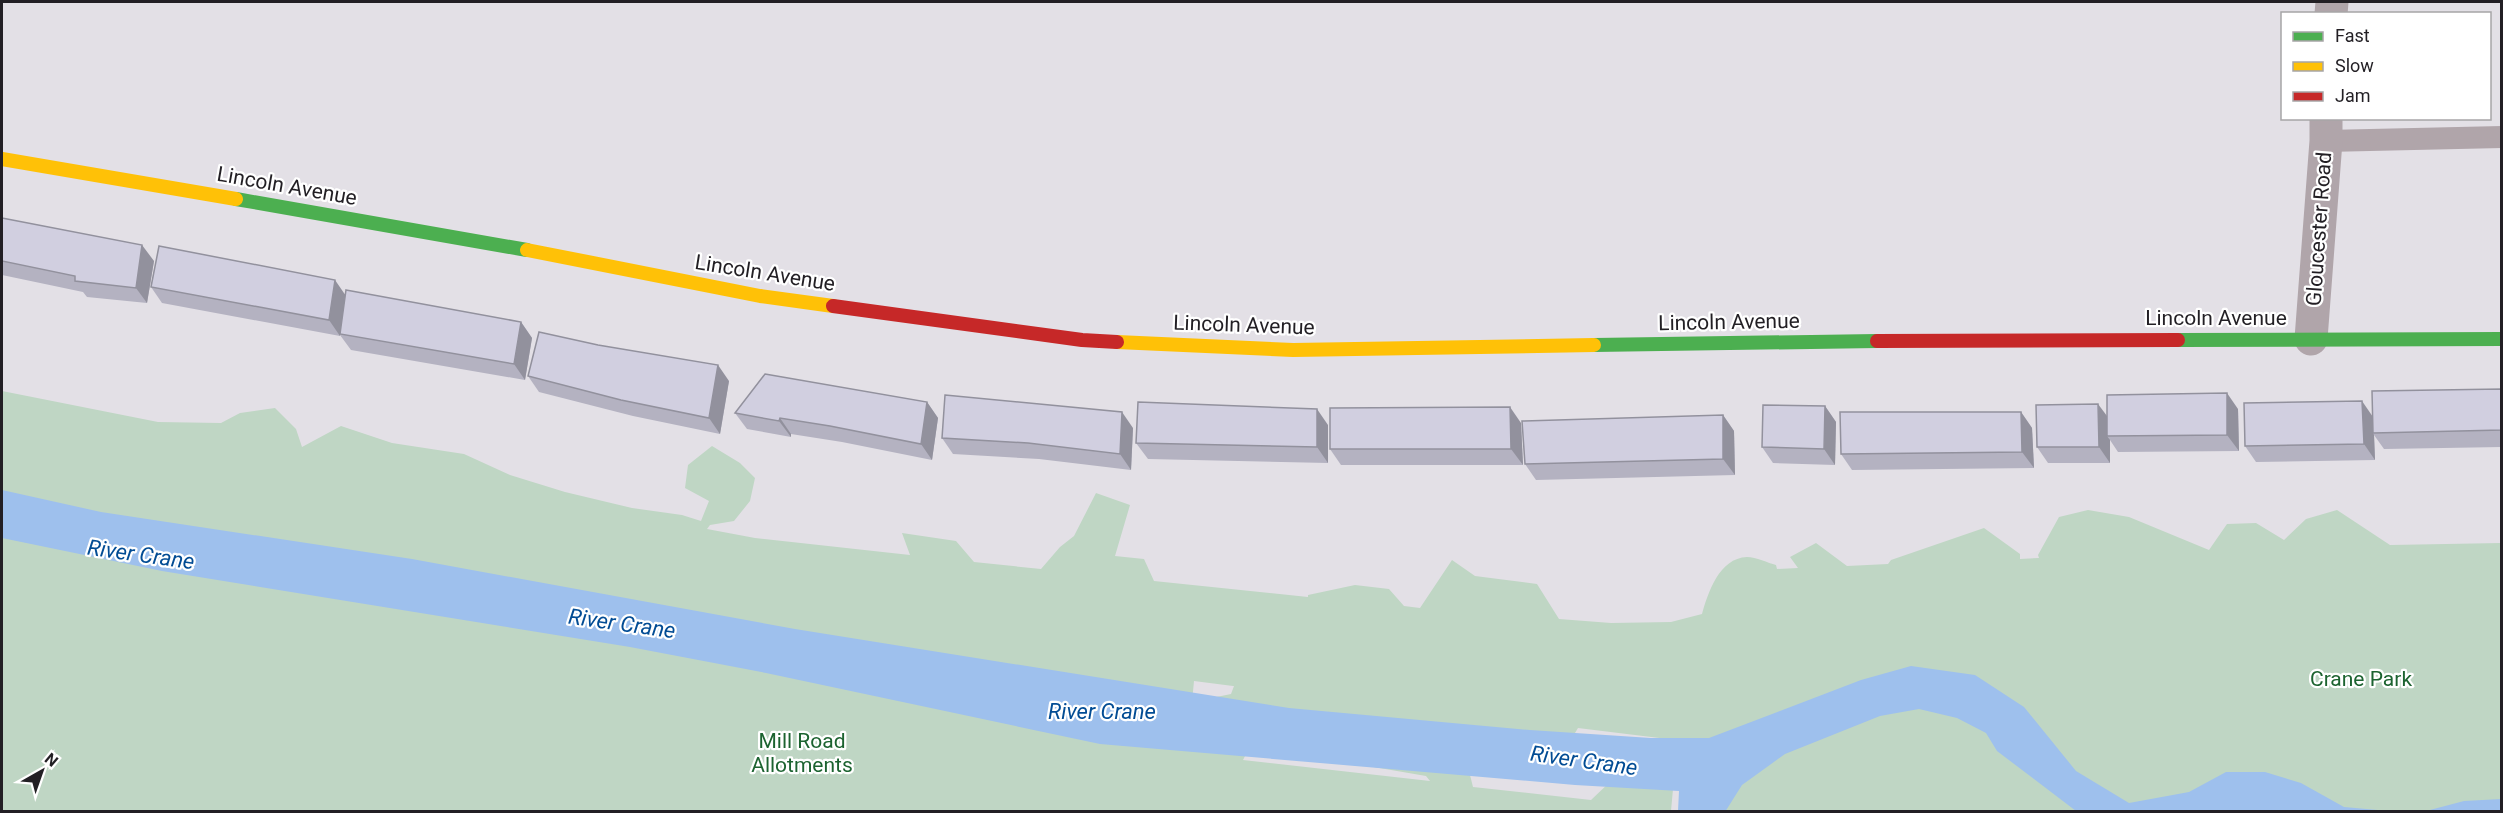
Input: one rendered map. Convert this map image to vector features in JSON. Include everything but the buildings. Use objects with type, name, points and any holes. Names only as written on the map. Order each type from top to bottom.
[{"type":"street","name":"Gloucester Road","points":[[2310,339],[2326,130]]},
{"type":"street","name":"Lincoln Avenue","points":[[2,159],[438,233],[760,296],[1082,340],[1293,350],[1760,342],[2502,339]]},
{"type":"lane","points":[[2326,130],[2502,137]]},
{"type":"green space","points":[[2,391],[158,422],[221,423],[240,413],[275,408],[296,429],[302,447],[341,426],[392,443],[464,454],[510,475],[565,492],[632,508],[682,515],[701,521],[709,501],[685,488],[688,465],[712,446],[740,463],[755,478],[750,501],[734,521],[710,525],[707,529],[755,538],[910,555],[902,533],[956,541],[974,562],[1041,569],[1060,547],[1074,536],[1096,493],[1130,505],[1115,556],[1144,559],[1154,581],[1308,597],[1308,595],[1355,585],[1389,589],[1404,606],[1420,608],[1452,560],[1475,576],[1537,584],[1559,619],[1611,623],[1671,622],[1702,614],[1711,587],[1729,563],[1747,557],[1776,565],[1777,569],[1798,568],[1790,557],[1816,543],[1847,566],[1888,564],[1891,560],[1984,528],[2020,554],[2020,559],[2039,558],[2038,555],[2059,517],[2088,510],[2129,517],[2209,550],[2227,524],[2256,523],[2284,540],[2306,519],[2337,510],[2390,545],[2501,543],[2501,811],[1712,811],[1765,751],[1578,728],[1550,774],[1469,771],[1473,787],[1591,800],[1611,781],[1673,789],[1671,811],[2,811]],"holes":[[[1194,681],[1233,686],[1234,686],[1231,694],[1192,702]],[[1248,750],[1333,760],[1426,776],[1430,781],[1243,760]]]},
{"type":"water","name":"River Crane","points":[[2,490],[101,512],[412,559],[795,629],[1289,708],[1530,730],[1651,738],[1709,738],[1861,680],[1911,666],[1975,675],[2024,707],[2076,771],[2129,803],[2189,792],[2226,772],[2265,772],[2301,783],[2344,807],[2389,811],[2076,811],[1997,751],[1986,733],[1957,718],[1919,709],[1880,716],[1785,754],[1742,785],[1725,812],[1678,811],[1679,791],[1575,785],[1100,744],[766,673],[630,647],[162,571],[2,538]]},
{"type":"water","points":[[2501,799],[2501,811],[2426,811],[2464,801]]},
{"type":"traffic: fast","points":[[236,199],[527,250]]},
{"type":"traffic: fast","points":[[2178,340],[2502,339]]},
{"type":"traffic: fast","points":[[1594,345],[1877,341]]},
{"type":"traffic: slow","points":[[2,159],[236,199]]},
{"type":"traffic: slow","points":[[527,250],[760,296],[833,306]]},
{"type":"traffic: slow","points":[[1117,342],[1293,350],[1594,345]]},
{"type":"traffic: jam","points":[[833,306],[1082,340],[1117,342]]},
{"type":"traffic: jam","points":[[1877,341],[2178,340]]},
{"type":"park label","name":"Crane Park","points":[[2361,679]]},
{"type":"park label","name":"Mill Road Allotments","points":[[802,753]]}]
